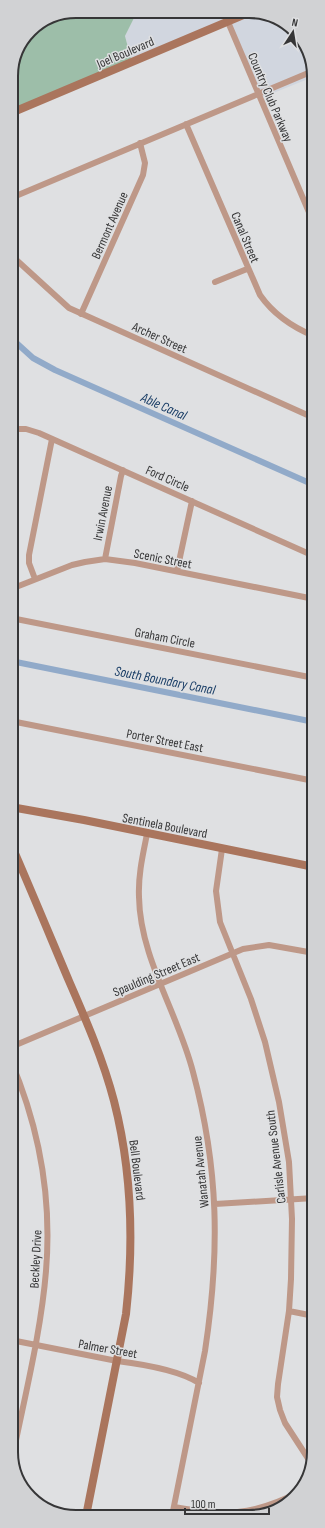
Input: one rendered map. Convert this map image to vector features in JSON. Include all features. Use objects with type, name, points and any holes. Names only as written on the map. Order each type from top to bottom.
[{"type":"street","name":"Joel Boulevard","points":[[18,110],[237,18]]},
{"type":"street","name":"Country Club Parkway","points":[[228,22],[307,208]]},
{"type":"street","points":[[18,195],[307,73]]},
{"type":"street","name":"Canal Street","points":[[186,124],[247,269],[260,295],[274,312],[295,328],[307,333]]},
{"type":"street","name":"Bermont Avenue","points":[[81,314],[143,175],[145,163],[140,143]]},
{"type":"street","name":"Archer Street","points":[[18,261],[63,303],[81,314],[307,415]]},
{"type":"street","points":[[215,282],[247,269]]},
{"type":"street","name":"Ford Circle","points":[[18,429],[33,430],[307,553]]},
{"type":"street","points":[[35,579],[29,563],[29,555],[52,439]]},
{"type":"street","name":"Irwin Avenue","points":[[105,560],[123,470]]},
{"type":"street","points":[[177,571],[192,501]]},
{"type":"street","name":"Scenic Street","points":[[18,586],[72,565],[105,560],[135,563],[307,597]]},
{"type":"street","name":"Graham Circle","points":[[18,619],[307,677]]},
{"type":"street","name":"Porter Street East","points":[[18,722],[307,780]]},
{"type":"street","name":"Sentinela Boulevard","points":[[18,808],[84,820],[307,866]]},
{"type":"street","name":"Wanatah Avenue","points":[[147,834],[139,882],[140,911],[143,932],[161,984],[179,1027],[196,1084],[207,1132],[215,1204],[213,1285],[209,1326],[173,1510]]},
{"type":"street","name":"Carlisle Avenue South","points":[[222,849],[216,883],[216,900],[220,922],[250,999],[272,1067],[286,1139],[291,1200],[292,1247],[289,1311],[278,1384],[278,1397],[280,1410],[285,1423],[307,1457]]},
{"type":"street","name":"Bell Boulevard","points":[[18,860],[84,1016],[100,1058],[114,1100],[128,1178],[131,1208],[131,1260],[126,1314],[118,1361],[87,1510]]},
{"type":"street","name":"Spaulding Street East","points":[[18,1044],[243,950],[263,945],[282,946],[307,951]]},
{"type":"street","name":"Beckley Drive","points":[[18,1078],[25,1094],[43,1169],[48,1246],[44,1298],[18,1430]]},
{"type":"street","points":[[215,1204],[307,1199]]},
{"type":"street","points":[[289,1311],[307,1315]]},
{"type":"street","name":"Palmer Street","points":[[18,1341],[180,1373],[199,1383]]},
{"type":"street","points":[[248,1510],[278,1502]]},
{"type":"street","points":[[174,1506],[197,1510]]},
{"type":"shaded area","points":[[134,18],[228,18],[131,59],[125,36]]},
{"type":"shaded area","points":[[244,18],[249,18],[268,21],[281,28],[290,35],[301,50],[307,68],[307,79],[261,98],[227,25]]},
{"type":"green space","points":[[76,18],[134,18],[125,36],[131,59],[18,107],[18,72],[24,50],[38,32],[54,22]]},
{"type":"waterway","name":"Able Canal","points":[[18,344],[33,358],[55,370],[307,482]]},
{"type":"waterway","name":"South Boundary Canal","points":[[18,662],[307,721]]}]
